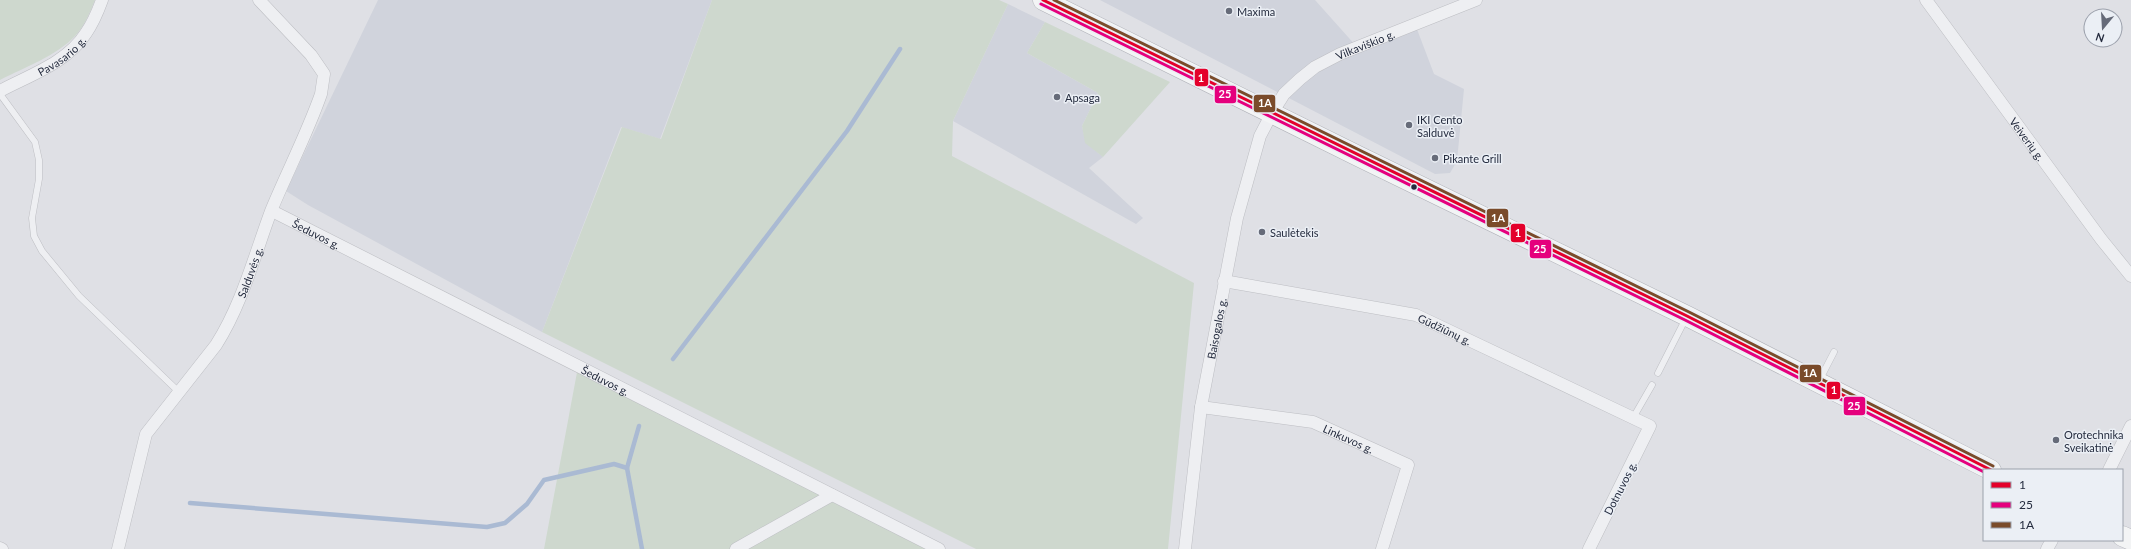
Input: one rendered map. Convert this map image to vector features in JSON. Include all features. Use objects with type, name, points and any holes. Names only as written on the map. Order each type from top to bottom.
[{"type":"highway","points":[[1043,0],[1687,316],[1989,469]]},
{"type":"street","name":"Pavasario g.","points":[[0,91],[62,58],[73,50],[87,33],[102,0]]},
{"type":"street","name":"Salduvės g.","points":[[118,549],[146,434],[216,345],[226,330],[240,299],[272,211],[317,107],[324,82],[324,74],[311,55],[259,0]]},
{"type":"street","name":"Vilkaviškio g.","points":[[1272,113],[1284,94],[1300,79],[1340,54],[1474,0]]},
{"type":"street","name":"Veiverių g.","points":[[1926,0],[2097,233],[2131,276]]},
{"type":"street","name":"Baisogalos g.","points":[[1185,549],[1201,407],[1224,281],[1239,207],[1260,136],[1272,113]]},
{"type":"street","name":"Šeduvos g.","points":[[272,211],[939,549]]},
{"type":"street","name":"Gūdžiūnų g.","points":[[1224,281],[1416,315],[1650,426]]},
{"type":"street","name":"Linkuvos g.","points":[[1201,407],[1313,422],[1408,465],[1382,549]]},
{"type":"street","name":"Dotnuvos g.","points":[[1589,549],[1650,426]]},
{"type":"street","points":[[2110,469],[2131,426]]},
{"type":"street","points":[[736,549],[832,495]]},
{"type":"lane","points":[[0,94],[36,142],[39,160],[39,179],[32,218],[34,236],[42,251],[79,296],[179,392]]},
{"type":"lane","points":[[1658,373],[1687,316]]},
{"type":"lane","points":[[1818,383],[1834,352]]},
{"type":"lane","points":[[1634,418],[1652,385]]},
{"type":"shaded area","points":[[0,0],[95,0],[82,27],[76,35],[60,49],[30,66],[0,80]]},
{"type":"shaded area","points":[[378,0],[712,0],[660,139],[621,127],[542,332],[308,205],[286,191]]},
{"type":"shaded area","points":[[712,0],[999,0],[1008,4],[953,121],[952,156],[1194,283],[1168,549],[976,549],[542,332],[622,127],[661,139]]},
{"type":"shaded area","points":[[1100,0],[1315,0],[1357,47],[1415,24],[1434,74],[1464,89],[1457,161],[1450,173],[1435,174]]},
{"type":"shaded area","points":[[1008,4],[1045,22],[1027,53],[1098,93],[1082,126],[1086,143],[1103,157],[1089,168],[1143,218],[1136,224],[953,121]]},
{"type":"shaded area","points":[[1045,22],[1170,82],[1103,157],[1085,143],[1082,126],[1098,93],[1027,53]]},
{"type":"shaded area","points":[[578,367],[939,549],[544,549]]},
{"type":"waterway","points":[[673,359],[847,131],[900,49]]},
{"type":"waterway","points":[[639,426],[627,468],[642,549]]},
{"type":"waterway","points":[[190,503],[487,527],[505,523],[527,504],[544,480],[614,464],[627,468]]},
{"type":"transit line","name":"1","points":[[1043,0],[1687,316],[1989,469]]},
{"type":"transit line","name":"1A","points":[[1054,0],[1689,312],[1993,466]]},
{"type":"transit line","name":"25","points":[[1041,4],[1685,320],[1983,471]]},
{"type":"place","name":"Maxima","points":[[1229,11]]},
{"type":"place","name":"Apsaga","points":[[1057,97]]},
{"type":"place","name":"IKI Cento Salduvė","points":[[1409,125]]},
{"type":"place","name":"Pikante Grill","points":[[1435,158]]},
{"type":"place","name":"Saulėtekis","points":[[1262,232]]},
{"type":"place","name":"Orotechnika Sveikatinė","points":[[2056,440]]}]
